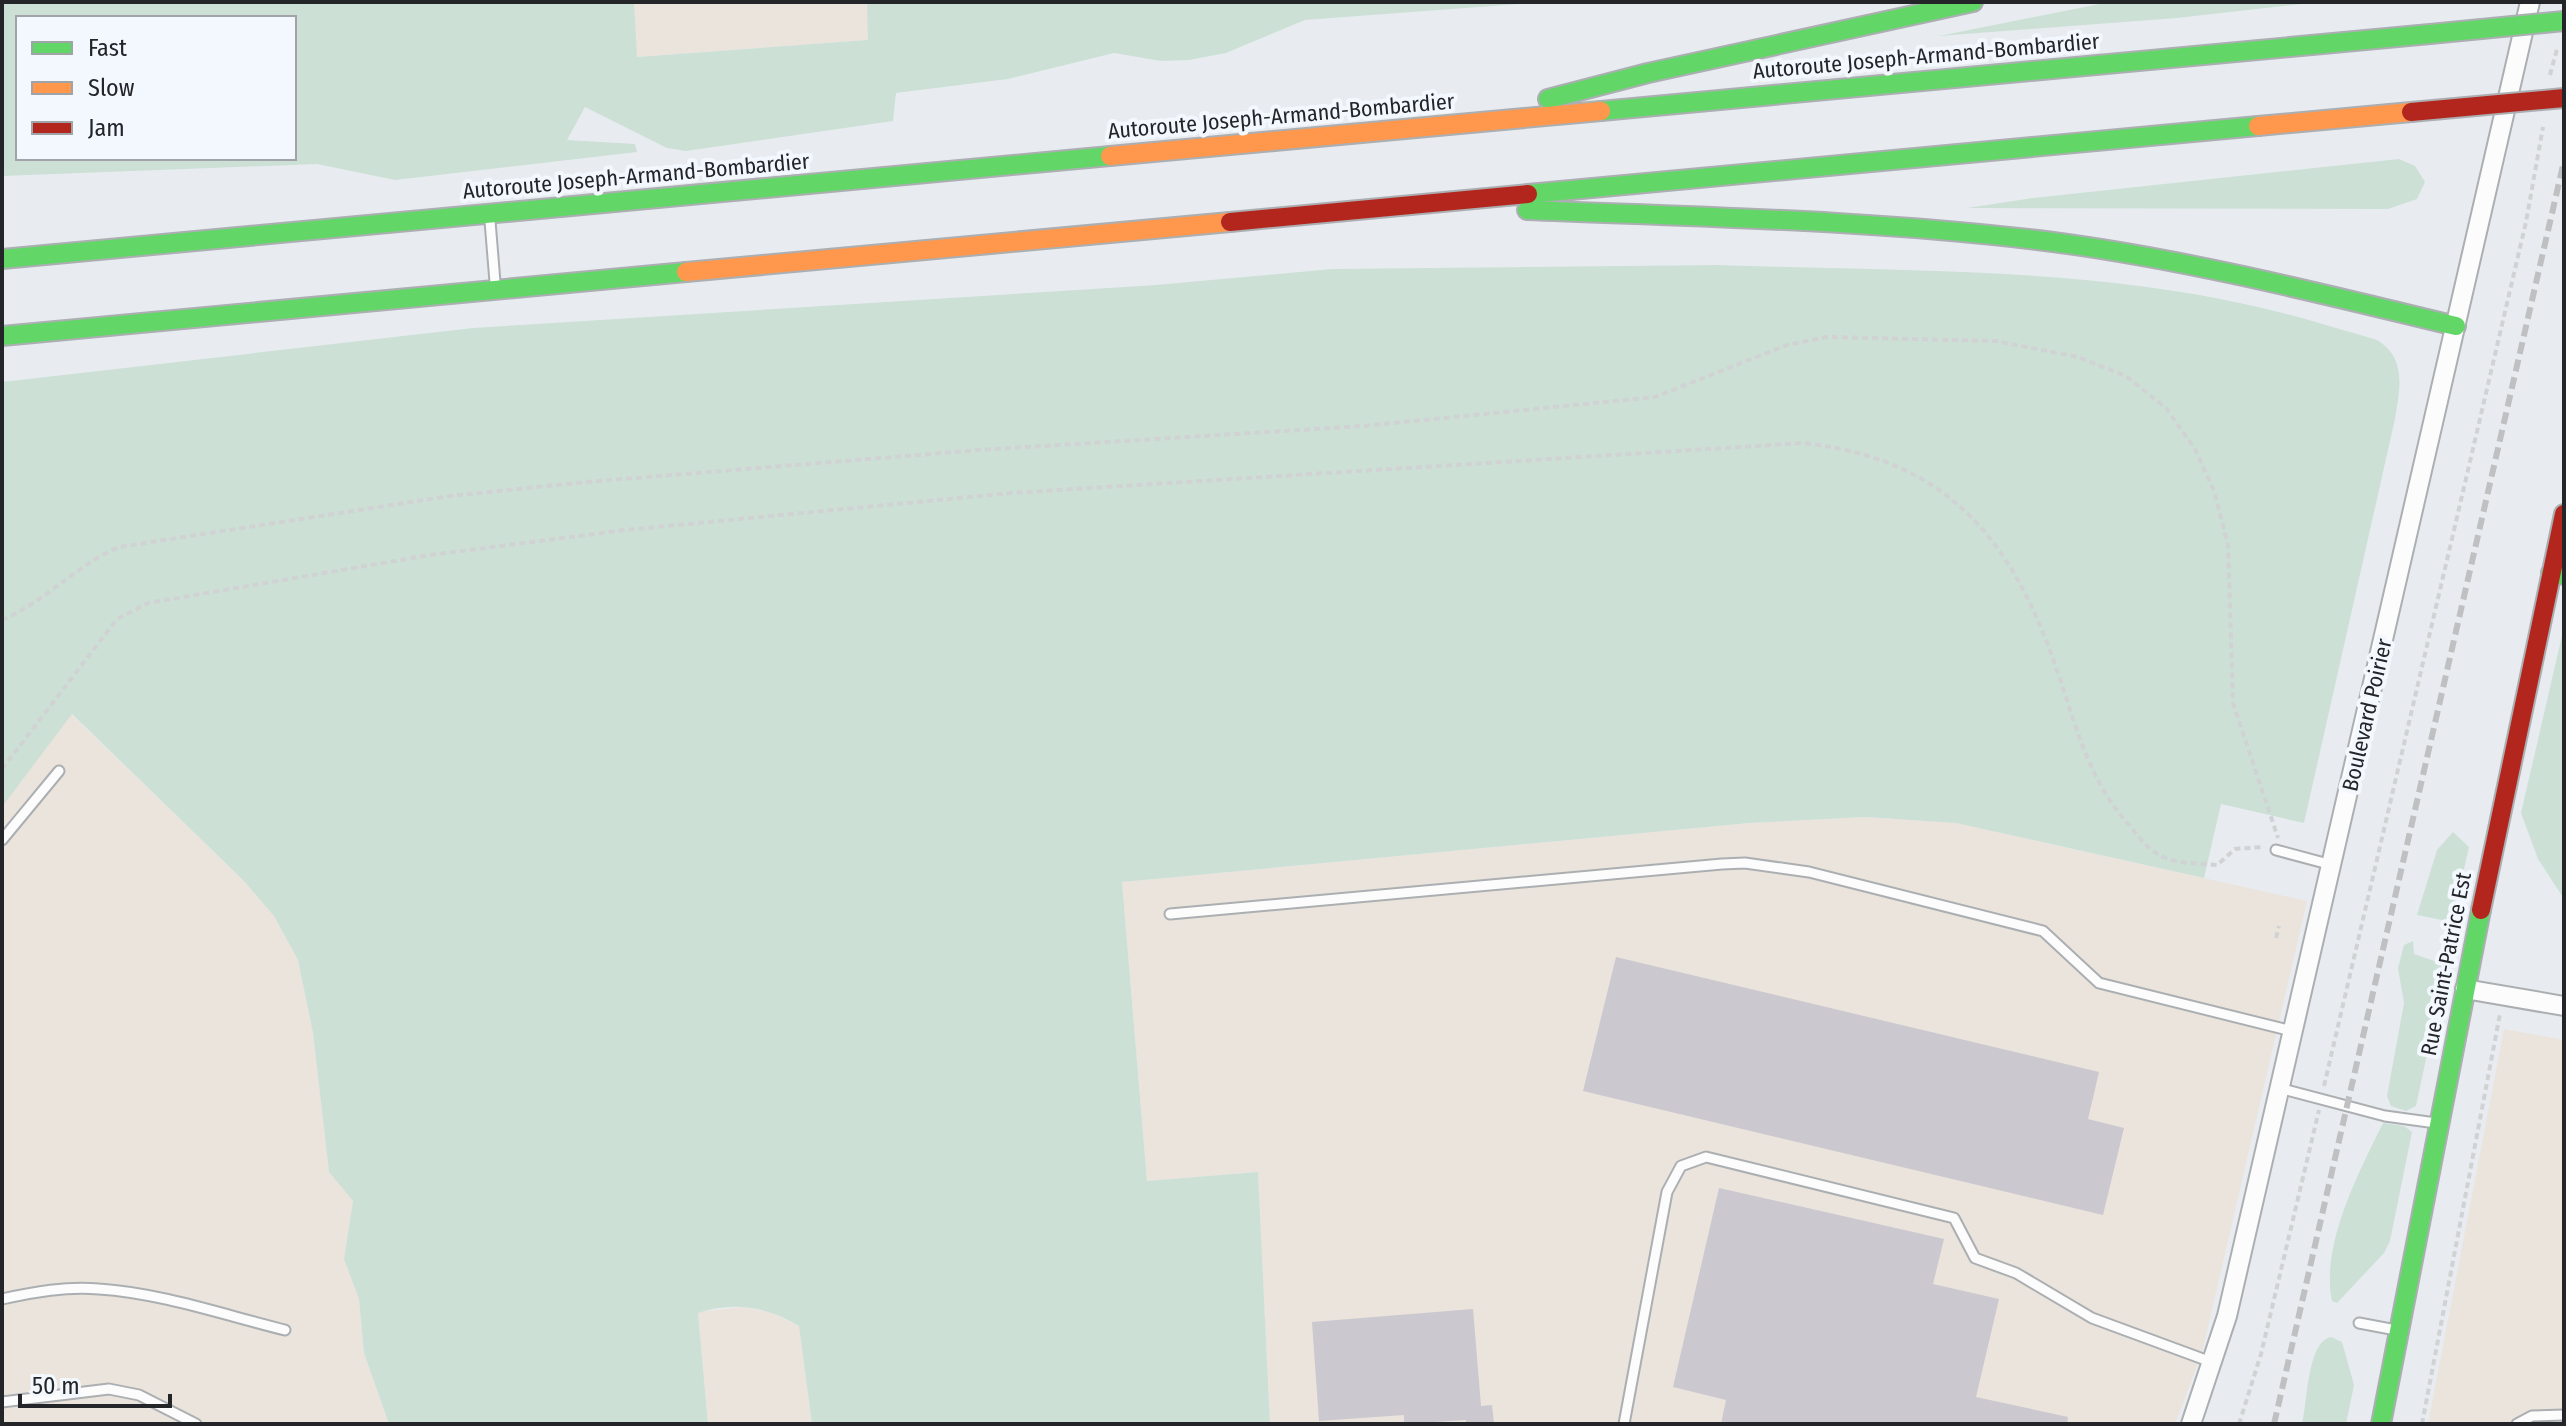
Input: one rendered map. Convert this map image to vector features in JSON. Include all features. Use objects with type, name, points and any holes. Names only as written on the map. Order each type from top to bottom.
[{"type":"main road","points":[[1448,125],[1648,73],[1973,2]]},
{"type":"main road","name":"Autoroute Joseph-Armand-Bombardier","points":[[2,259],[2430,34],[2562,28]]},
{"type":"main road","points":[[2,336],[2564,98]]},
{"type":"main road","points":[[1399,204],[1858,223],[2051,241],[2224,273],[2456,326]]},
{"type":"main road","name":"Rue Saint-Patrice Est","points":[[2381,1424],[2465,989],[2558,574],[2564,514]]},
{"type":"street","name":"Boulevard Poirier","points":[[2191,1424],[2214,1363],[2530,2]]},
{"type":"street","points":[[2465,989],[2564,1006]]},
{"type":"lane","points":[[489,214],[495,289]]},
{"type":"lane","points":[[2,840],[59,771]]},
{"type":"lane","points":[[2276,850],[2332,865]]},
{"type":"lane","points":[[1170,914],[1722,864],[1758,864],[1809,872],[2043,931],[2099,983],[2292,1031]]},
{"type":"lane","points":[[2279,1088],[2321,1100],[2439,1124]]},
{"type":"lane","points":[[1624,1424],[1667,1192],[1681,1166],[1690,1159],[1706,1157],[1954,1218],[1975,1258],[2016,1273],[2092,1318],[2214,1363]]},
{"type":"lane","points":[[2,1299],[35,1292],[99,1289],[150,1297],[285,1330]]},
{"type":"lane","points":[[2359,1323],[2399,1331]]},
{"type":"lane","points":[[2,1402],[109,1389],[139,1395],[196,1424]]},
{"type":"lane","points":[[2517,1424],[2532,1416],[2564,1415]]},
{"type":"path","points":[[2547,88],[2562,28]]},
{"type":"path","name":"Boulevard Poirier","points":[[2239,1424],[2261,1354],[2321,1100],[2526,222],[2544,121]]},
{"type":"path","points":[[2,620],[33,605],[95,558],[119,547],[450,496],[707,472],[1363,426],[1555,408],[1655,397],[1787,345],[1827,337],[1995,341],[2067,354],[2126,376],[2166,408],[2195,449],[2214,491],[2228,545],[2233,703],[2277,830],[2276,850],[2245,846],[2235,849],[2217,865],[2175,861],[2154,852],[2099,785],[2044,632],[2019,579],[1975,520],[1922,476],[1889,460],[1847,448],[1803,443],[995,494],[625,530],[445,553],[148,603],[117,619],[2,769]]},
{"type":"path","points":[[2276,938],[2279,926]]},
{"type":"path","points":[[2422,1424],[2503,995]]},
{"type":"shaded area","points":[[634,2],[867,2],[869,40],[636,57]]},
{"type":"shaded area","points":[[71,714],[244,881],[274,916],[298,960],[313,1033],[329,1172],[353,1201],[344,1259],[359,1298],[364,1353],[389,1424],[2,1424],[2,807]]},
{"type":"shaded area","points":[[1865,817],[1956,823],[2307,901],[2202,1353],[2175,1424],[1270,1424],[1258,1172],[1147,1181],[1122,882],[1749,823]]},
{"type":"shaded area","points":[[2504,1029],[2564,1040],[2564,1424],[2428,1424]]},
{"type":"shaded area","points":[[743,1307],[772,1313],[799,1326],[812,1424],[708,1424],[698,1312]]},
{"type":"green space","points":[[2,2],[634,2],[637,57],[868,40],[867,2],[1547,2],[1305,20],[1226,53],[1189,60],[1161,61],[1114,53],[1008,79],[896,93],[893,121],[686,151],[667,148],[585,107],[567,140],[635,144],[637,152],[395,180],[317,164],[2,176]]},
{"type":"green space","points":[[2109,2],[2319,2],[2177,18],[1939,36]]},
{"type":"green space","points":[[2399,159],[2415,166],[2425,182],[2417,199],[2388,209],[1967,208],[2033,198]]},
{"type":"green space","points":[[1718,265],[1985,273],[2120,284],[2265,309],[2377,340],[2387,347],[2397,365],[2399,397],[2304,823],[2221,804],[2204,878],[1956,823],[1865,817],[1749,823],[1122,882],[1147,1181],[1258,1172],[1270,1424],[812,1424],[799,1326],[762,1310],[724,1307],[698,1313],[708,1424],[389,1424],[364,1353],[359,1299],[344,1259],[353,1201],[329,1172],[313,1033],[298,960],[274,916],[244,881],[72,714],[2,807],[2,382],[473,328],[1156,285],[1332,269]]},
{"type":"green space","points":[[2564,627],[2564,899],[2538,859],[2521,813]]},
{"type":"green space","points":[[2453,832],[2469,847],[2452,922],[2417,915],[2437,850]]},
{"type":"green space","points":[[2413,941],[2414,954],[2446,965],[2416,1106],[2406,1111],[2391,1106],[2387,1096],[2404,1003],[2398,968],[2404,945]]},
{"type":"green space","points":[[2383,1123],[2404,1126],[2412,1132],[2390,1241],[2384,1253],[2337,1303],[2332,1301],[2330,1280],[2337,1233],[2353,1186]]},
{"type":"green space","points":[[2331,1337],[2342,1342],[2354,1385],[2346,1424],[2302,1424],[2313,1360],[2323,1341]]},
{"type":"building","points":[[1616,957],[2099,1072],[2088,1119],[2124,1128],[2103,1215],[1583,1091]]},
{"type":"building","points":[[1719,1188],[1944,1239],[1933,1284],[1999,1299],[1976,1397],[2068,1417],[2067,1424],[1721,1424],[1726,1400],[1673,1387]]},
{"type":"building","points":[[1473,1309],[1481,1406],[1492,1405],[1494,1424],[1466,1424],[1466,1420],[1404,1424],[1404,1415],[1319,1421],[1312,1322]]},
{"type":"railway","points":[[2274,1424],[2564,161]]},
{"type":"traffic: fast","points":[[1548,99],[1648,73],[1973,2]]},
{"type":"traffic: fast","points":[[2430,34],[2564,21]]},
{"type":"traffic: fast","points":[[1601,111],[2430,34]]},
{"type":"traffic: fast","points":[[1528,194],[2258,126]]},
{"type":"traffic: fast","points":[[2,259],[1110,156]]},
{"type":"traffic: fast","points":[[1527,210],[1856,224],[2053,242],[2205,268],[2456,326]]},
{"type":"traffic: fast","points":[[2,336],[686,272]]},
{"type":"traffic: fast","points":[[2551,573],[2564,575]]},
{"type":"traffic: fast","points":[[2381,1424],[2481,910]]},
{"type":"traffic: slow","points":[[1110,156],[1601,111]]},
{"type":"traffic: slow","points":[[2258,126],[2411,112]]},
{"type":"traffic: slow","points":[[686,272],[1230,222]]},
{"type":"traffic: jam","points":[[2411,112],[2564,98]]},
{"type":"traffic: jam","points":[[1230,222],[1528,194]]},
{"type":"traffic: jam","points":[[2481,910],[2564,514]]}]
